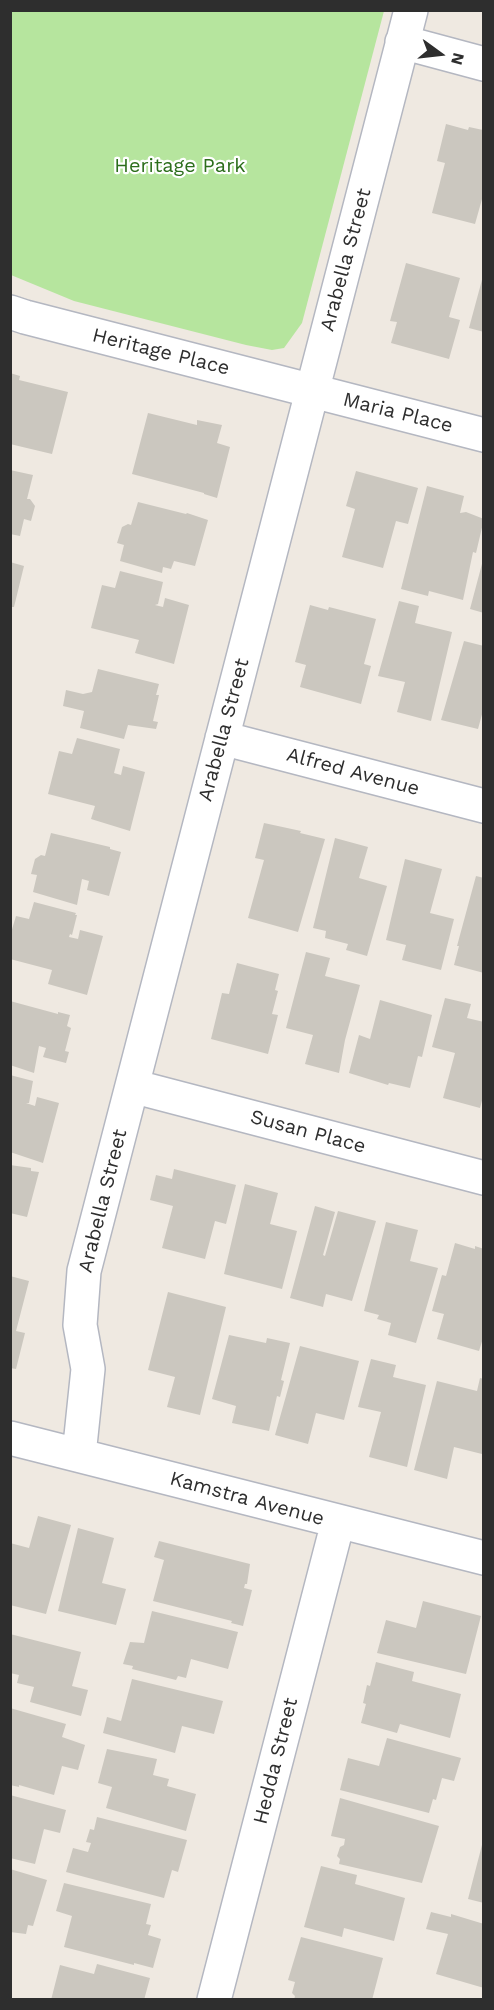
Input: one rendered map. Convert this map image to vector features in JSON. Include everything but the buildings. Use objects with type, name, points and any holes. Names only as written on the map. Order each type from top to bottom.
[{"type":"street","name":"Arabella Street","points":[[79,1455],[88,1369],[80,1325],[84,1272],[411,10]]},
{"type":"street","points":[[402,42],[483,64]]},
{"type":"street","name":"Heritage Place","points":[[10,312],[312,391]]},
{"type":"street","name":"Maria Place","points":[[312,391],[483,435]]},
{"type":"street","name":"Alfred Avenue","points":[[222,738],[483,806]]},
{"type":"street","name":"Susan Place","points":[[132,1086],[483,1178]]},
{"type":"street","name":"Kamstra Avenue","points":[[10,1438],[483,1558]]},
{"type":"street","name":"Hedda Street","points":[[214,2000],[338,1522]]},
{"type":"green space","name":"Heritage Park","points":[[10,11],[384,11],[302,323],[284,348],[272,350],[246,345],[74,301],[11,275]]}]
